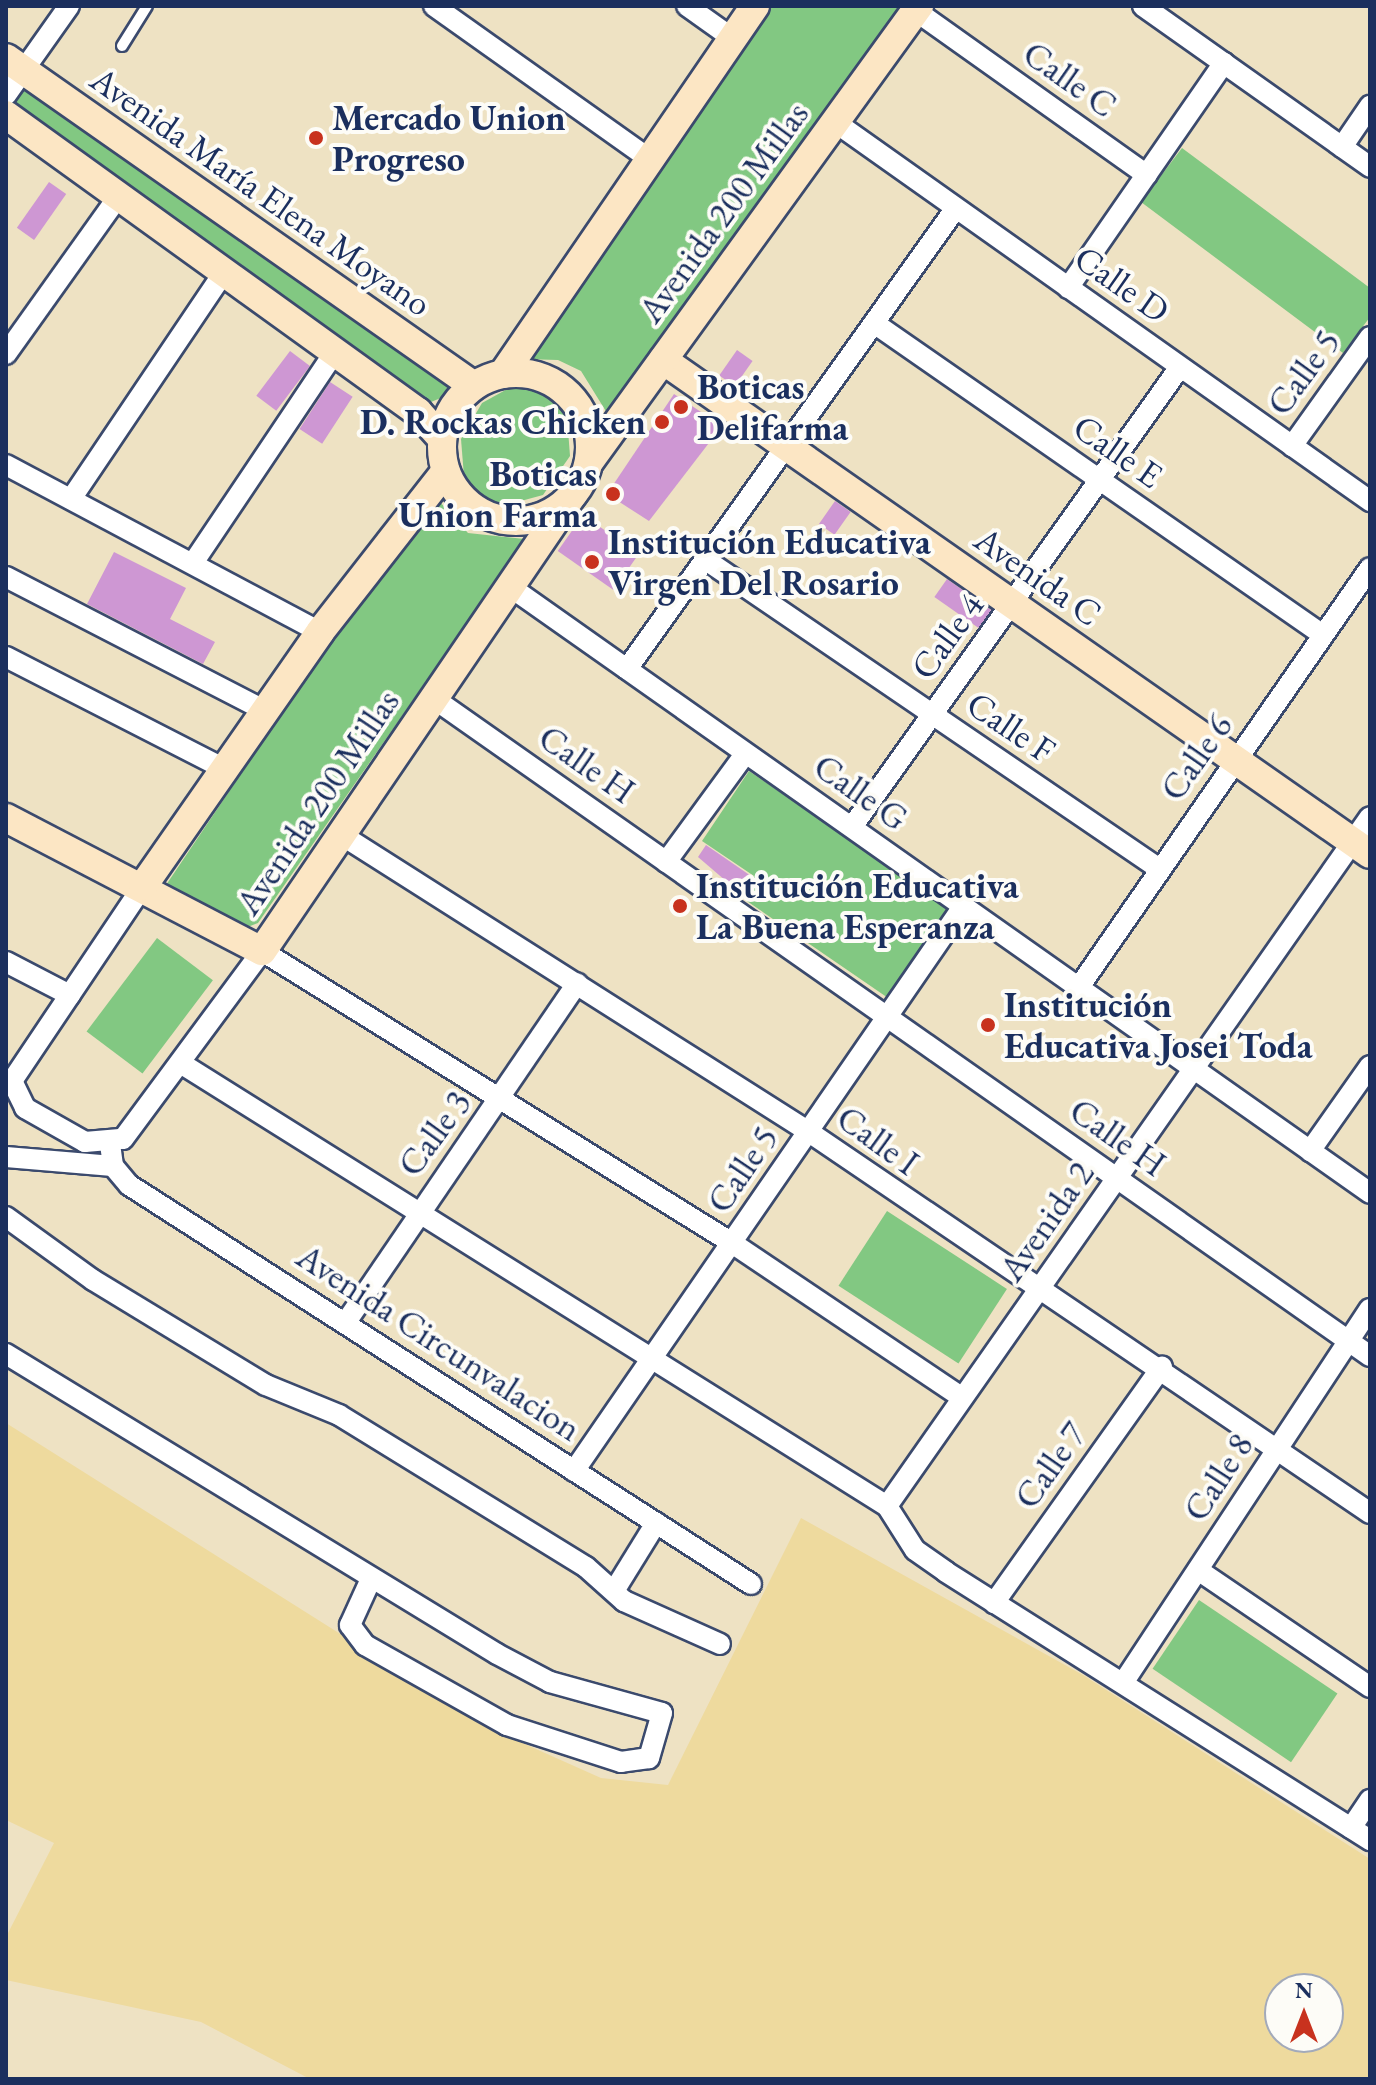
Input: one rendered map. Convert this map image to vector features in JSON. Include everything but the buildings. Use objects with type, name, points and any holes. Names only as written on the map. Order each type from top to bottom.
[{"type":"street","points":[[6,95],[14,65],[69,6]]},
{"type":"street","points":[[434,6],[649,159]]},
{"type":"street","points":[[687,6],[732,38]]},
{"type":"street","points":[[503,374],[755,6]]},
{"type":"street","points":[[1143,6],[1370,167]]},
{"type":"street","name":"Avenida 200 Millas","points":[[589,462],[917,8]]},
{"type":"street","name":"Calle C","points":[[917,8],[1147,175]]},
{"type":"street","points":[[1068,288],[1224,63]]},
{"type":"street","name":"Avenida María Elena Moyano","points":[[14,65],[474,386]]},
{"type":"street","points":[[1342,147],[1370,106]]},
{"type":"street","points":[[6,115],[418,412],[442,439]]},
{"type":"street","name":"Calle D","points":[[835,122],[1370,501]]},
{"type":"street","points":[[6,354],[118,197]]},
{"type":"street","points":[[627,669],[956,208]]},
{"type":"street","points":[[71,499],[224,272]]},
{"type":"street","name":"Calle E","points":[[874,323],[1323,635]]},
{"type":"street","name":"Calle 5","points":[[1292,446],[1370,337]]},
{"type":"street","points":[[193,563],[335,352]]},
{"type":"street","name":"Avenida C","points":[[663,360],[1361,848]]},
{"type":"street","name":"Calle 4","points":[[852,827],[1180,367]]},
{"type":"street","points":[[503,374],[535,376],[564,390],[583,415],[589,462],[575,491],[544,515],[504,520],[462,498],[446,471],[442,439],[452,409],[474,386],[503,374]]},
{"type":"street","points":[[6,465],[320,632]]},
{"type":"street","points":[[6,1157],[113,1166],[110,1144],[85,1142],[25,1108],[9,1079],[320,632],[446,471]]},
{"type":"street","name":"Avenida 200 Millas","points":[[110,1144],[123,1139],[182,1064],[575,491]]},
{"type":"street","name":"Calle F","points":[[706,560],[1158,868]]},
{"type":"street","name":"Calle 6","points":[[1079,987],[1158,868],[1370,568]]},
{"type":"street","points":[[6,577],[266,711]]},
{"type":"street","name":"Calle G","points":[[509,586],[1370,1193]]},
{"type":"street","points":[[6,657],[225,769]]},
{"type":"street","name":"Calle H","points":[[433,698],[1370,1356]]},
{"type":"street","points":[[666,862],[745,754]]},
{"type":"street","name":"Avenida 2","points":[[887,1506],[1194,1068],[1361,848],[1370,817]]},
{"type":"street","points":[[6,818],[143,886],[262,951],[732,1243],[961,1397]]},
{"type":"street","name":"Calle I","points":[[340,834],[809,1132],[1038,1292],[1162,1367],[1370,1513]]},
{"type":"street","points":[[6,838],[96,883],[143,886]]},
{"type":"street","name":"Calle 5","points":[[574,1471],[964,905]]},
{"type":"street","points":[[6,962],[70,995]]},
{"type":"street","name":"Calle 3","points":[[346,1322],[577,983]]},
{"type":"street","points":[[182,1064],[655,1357],[887,1506],[915,1550],[1370,1840]]},
{"type":"street","points":[[1310,1151],[1370,1066]]},
{"type":"street","name":"Avenida Circunvalacion","points":[[113,1166],[129,1185],[751,1584]]},
{"type":"street","points":[[6,1217],[93,1280],[266,1385],[339,1415],[642,1612],[720,1644]]},
{"type":"street","name":"Calle 8","points":[[1123,1683],[1370,1309]]},
{"type":"street","points":[[6,1354],[371,1579],[550,1682],[662,1713],[649,1758],[621,1762],[507,1725],[365,1645],[350,1625],[371,1579]]},
{"type":"street","name":"Calle 7","points":[[994,1603],[1162,1367]]},
{"type":"street","points":[[614,1591],[656,1523]]},
{"type":"street","points":[[1198,1570],[1370,1687]]},
{"type":"street","points":[[1351,1828],[1370,1800]]},
{"type":"lane","points":[[122,46],[147,6]]},
{"type":"green space","points":[[772,6],[903,6],[612,421],[581,371],[558,360],[523,359]]},
{"type":"green space","points":[[21,87],[450,385],[448,395],[431,402],[10,112],[8,99]]},
{"type":"green space","points":[[1182,148],[1370,288],[1370,317],[1343,353],[1141,202]]},
{"type":"green space","points":[[518,383],[545,386],[566,404],[570,456],[543,495],[495,508],[465,489],[461,439],[482,403]]},
{"type":"green space","points":[[431,492],[468,533],[525,539],[258,923],[245,928],[164,888]]},
{"type":"green space","points":[[749,771],[953,910],[891,1000],[741,897],[754,876],[702,841]]},
{"type":"green space","points":[[157,938],[213,980],[142,1074],[87,1031]]},
{"type":"green space","points":[[887,1211],[1007,1289],[958,1364],[839,1286]]},
{"type":"green space","points":[[1199,1600],[1337,1693],[1291,1762],[1153,1669]]},
{"type":"sand","points":[[6,1423],[491,1729],[601,1778],[668,1785],[801,1518],[1083,1675],[1370,1859],[1370,2079],[310,2079],[201,2022],[6,1980],[6,1937],[54,1843],[6,1820]]},
{"type":"place","name":"Mercado Union Progreso","points":[[316,138]]},
{"type":"place","name":"Boticas Delifarma","points":[[681,407]]},
{"type":"place","name":"D. Rockas Chicken","points":[[662,422]]},
{"type":"place","name":"Boticas Union Farma","points":[[613,494]]},
{"type":"place","name":"Institución Educativa Virgen Del Rosario","points":[[592,562]]},
{"type":"place","name":"Institución Educativa La Buena Esperanza","points":[[680,906]]},
{"type":"place","name":"Institución Educativa Josei Toda","points":[[988,1025]]}]
